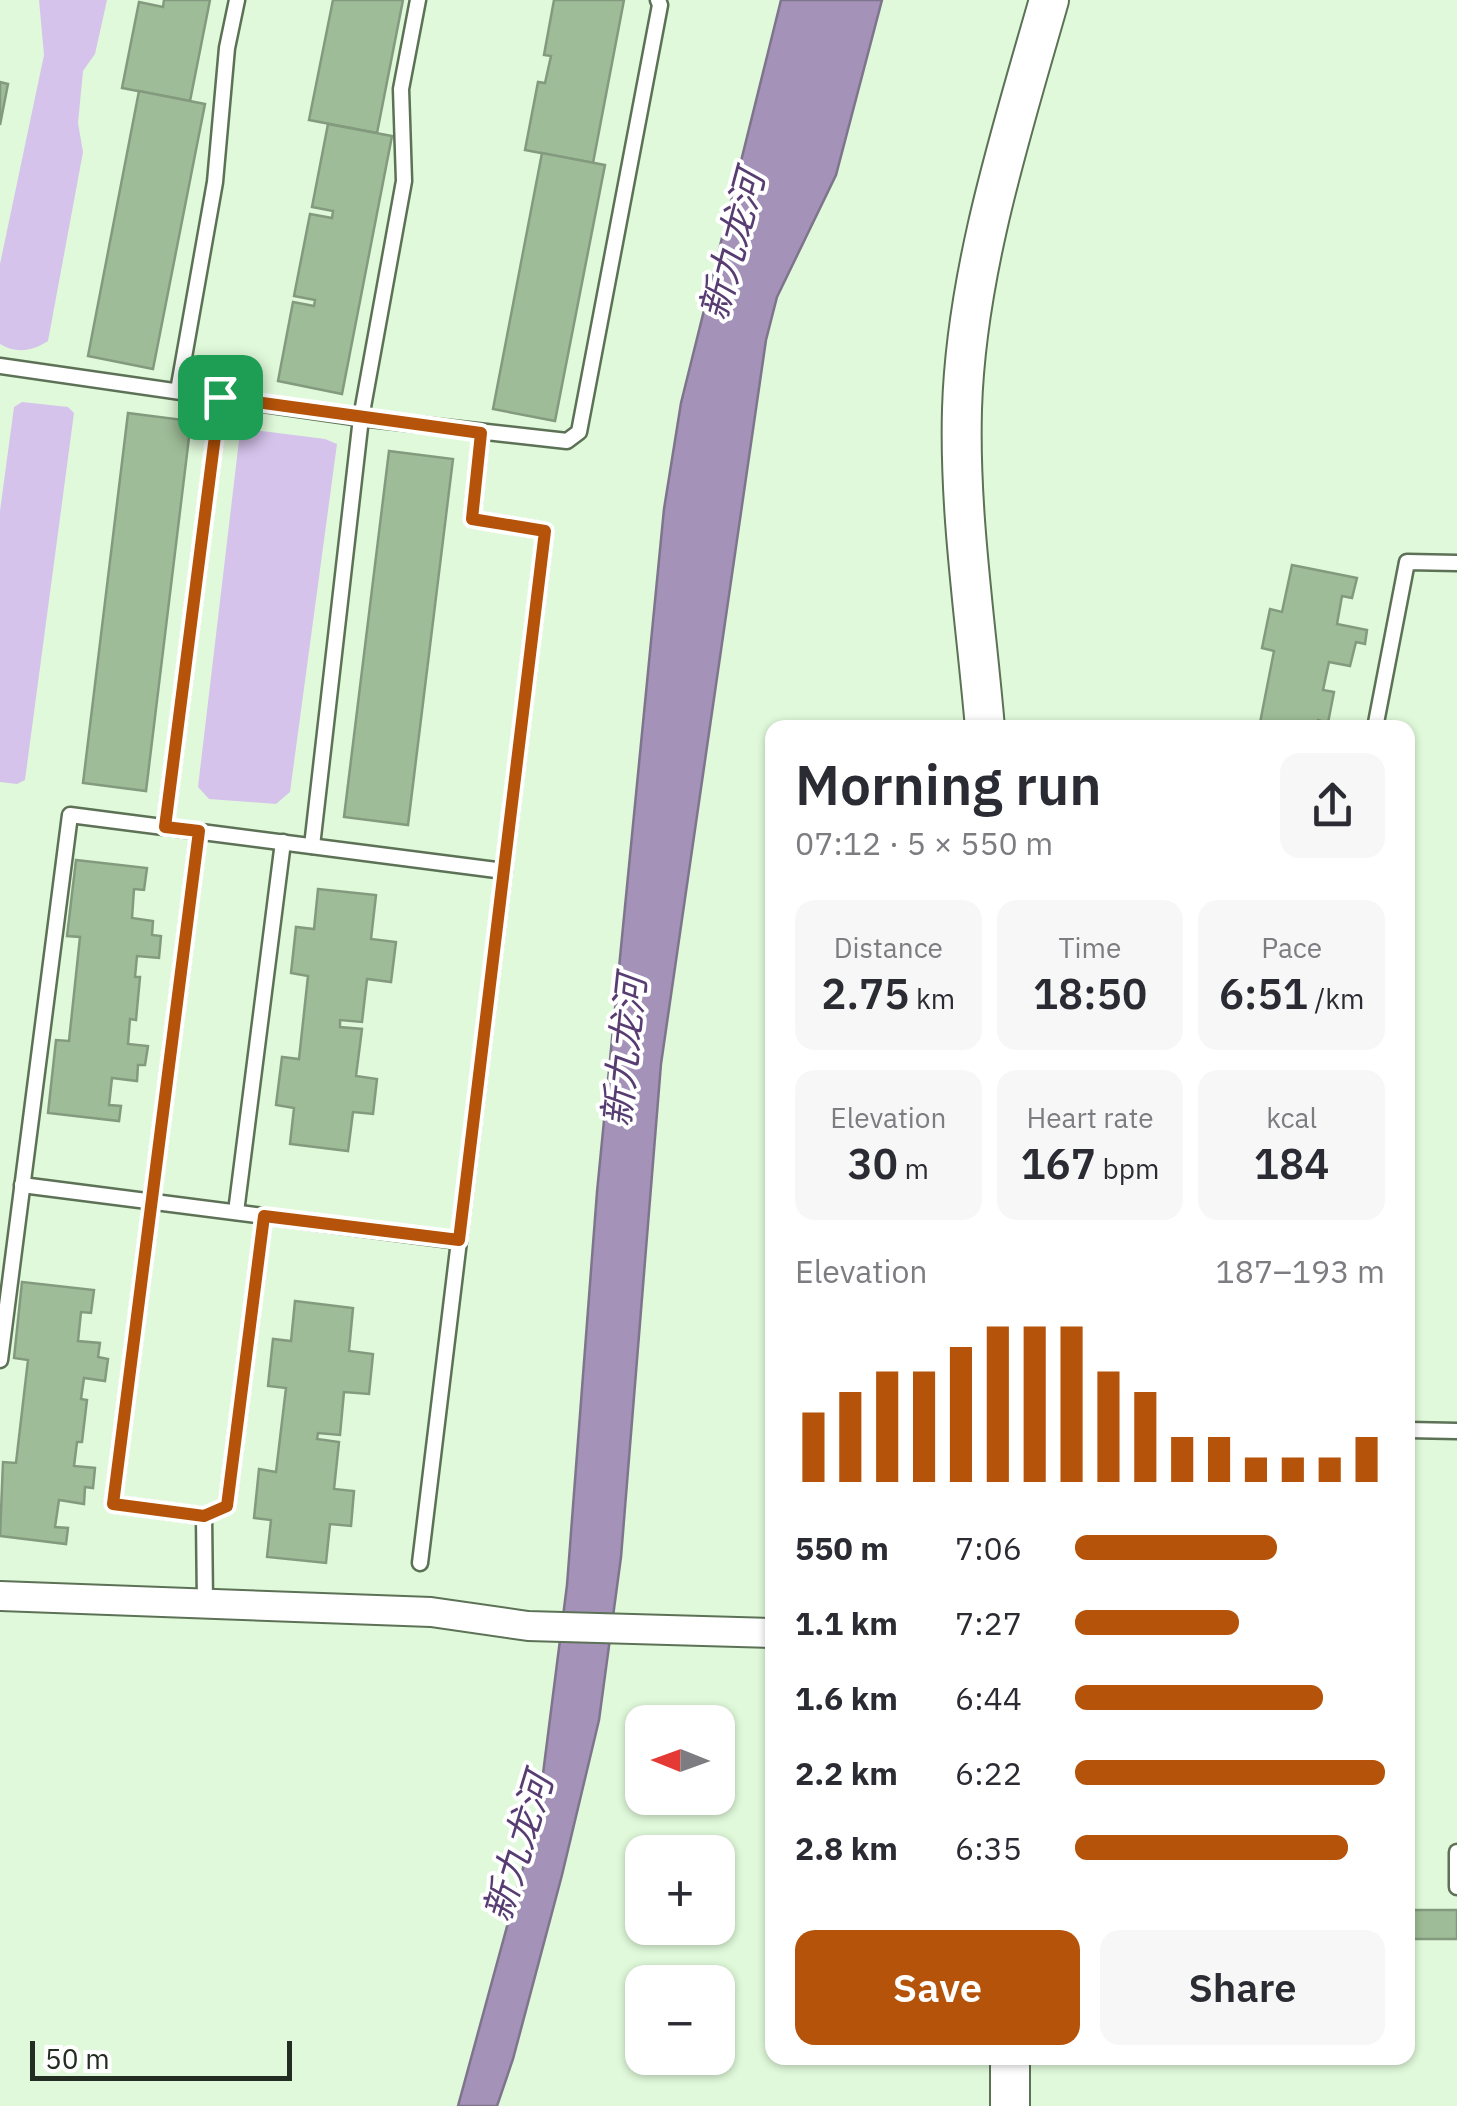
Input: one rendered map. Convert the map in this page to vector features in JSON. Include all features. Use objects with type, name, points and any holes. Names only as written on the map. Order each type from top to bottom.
[{"type":"street","points":[[984,720],[963,490],[962,406],[982,258],[1049,0]]},
{"type":"street","points":[[0,1596],[431,1612],[528,1626],[765,1633]]},
{"type":"street","points":[[1010,2065],[1010,2106]]},
{"type":"lane","points":[[178,391],[215,182],[228,48],[237,0]]},
{"type":"lane","points":[[312,846],[361,418],[404,182],[401,89],[418,0]]},
{"type":"lane","points":[[0,366],[361,418],[567,441],[579,432],[658,0]]},
{"type":"lane","points":[[165,827],[220,397]]},
{"type":"lane","points":[[420,1563],[545,531],[472,519],[481,433]]},
{"type":"lane","points":[[1378,720],[1408,562],[1457,563]]},
{"type":"lane","points":[[0,1360],[70,815],[504,871]]},
{"type":"lane","points":[[199,831],[113,1504],[204,1516],[227,1506],[264,1216]]},
{"type":"lane","points":[[236,1212],[283,842]]},
{"type":"lane","points":[[22,1185],[459,1240]]},
{"type":"lane","points":[[1415,1430],[1457,1431]]},
{"type":"lane","points":[[204,1516],[206,1604]]},
{"type":"lane","points":[[1457,1852],[1457,1887]]},
{"type":"shaded area","points":[[39,0],[107,0],[95,54],[83,71],[78,123],[83,152],[48,341],[18,350],[0,344],[0,264],[44,55]]},
{"type":"shaded area","points":[[22,402],[68,407],[74,413],[25,780],[17,784],[0,782],[0,511],[14,407]]},
{"type":"shaded area","points":[[246,429],[337,444],[290,792],[276,804],[209,799],[198,787],[240,432]]},
{"type":"water","name":"新九龙河","points":[[781,0],[882,0],[836,175],[777,297],[766,340],[661,1064],[621,1557],[599,1720],[562,1875],[497,2106],[458,2106],[538,1813],[567,1585],[597,1192],[664,509],[681,403]]},
{"type":"building","points":[[164,0],[210,0],[190,101],[122,88],[139,2],[163,7]]},
{"type":"building","points":[[333,0],[403,0],[377,133],[309,120]]},
{"type":"building","points":[[554,0],[624,0],[593,163],[525,150],[538,82],[545,83],[551,56],[544,55]]},
{"type":"building","points":[[0,82],[8,84],[0,125]]},
{"type":"building","points":[[139,91],[205,104],[153,369],[88,356]]},
{"type":"building","points":[[328,124],[392,136],[342,394],[278,381],[293,302],[314,306],[315,300],[294,296],[310,214],[332,218],[333,211],[312,207]]},
{"type":"building","points":[[542,153],[605,165],[555,421],[493,409]]},
{"type":"building","points":[[128,413],[191,421],[146,791],[83,783]]},
{"type":"building","points":[[389,451],[453,459],[408,825],[344,817]]},
{"type":"building","points":[[1292,565],[1357,578],[1352,598],[1342,596],[1337,624],[1367,630],[1365,644],[1356,642],[1350,666],[1329,662],[1323,690],[1334,692],[1329,720],[1261,720],[1274,651],[1262,648],[1270,609],[1282,612]]},
{"type":"building","points":[[76,860],[147,868],[144,890],[134,889],[132,918],[153,921],[152,935],[161,936],[159,958],[137,956],[135,977],[140,977],[136,1020],[130,1019],[128,1044],[148,1046],[145,1065],[138,1065],[137,1081],[112,1078],[109,1105],[121,1106],[119,1121],[48,1113],[56,1040],[69,1041],[80,937],[67,936]]},
{"type":"building","points":[[318,889],[376,895],[371,939],[396,942],[391,982],[367,979],[362,1022],[340,1020],[340,1027],[362,1029],[356,1076],[377,1079],[373,1114],[353,1112],[348,1151],[290,1144],[294,1108],[276,1105],[282,1057],[299,1059],[308,976],[291,973],[296,927],[314,929]]},
{"type":"building","points":[[22,1282],[94,1290],[91,1313],[81,1312],[78,1341],[100,1343],[98,1357],[108,1359],[105,1381],[84,1378],[81,1399],[87,1400],[82,1442],[77,1442],[74,1466],[95,1468],[93,1488],[85,1487],[84,1504],[59,1500],[55,1527],[68,1528],[66,1544],[0,1536],[3,1462],[16,1463],[28,1360],[14,1358]]},
{"type":"building","points":[[295,1301],[353,1308],[349,1351],[373,1354],[369,1394],[344,1392],[340,1435],[318,1433],[317,1439],[339,1442],[334,1489],[354,1491],[351,1526],[330,1524],[326,1563],[267,1557],[271,1520],[254,1518],[259,1469],[276,1472],[286,1388],[268,1386],[273,1339],[291,1341]]},
{"type":"building","points":[[1415,1910],[1457,1910],[1457,1939],[1415,1939]]},
{"type":"route","points":[[220,397],[481,433],[472,519],[545,531],[459,1240],[264,1216],[227,1506],[204,1516],[113,1504],[199,831],[165,827],[220,397]]}]
